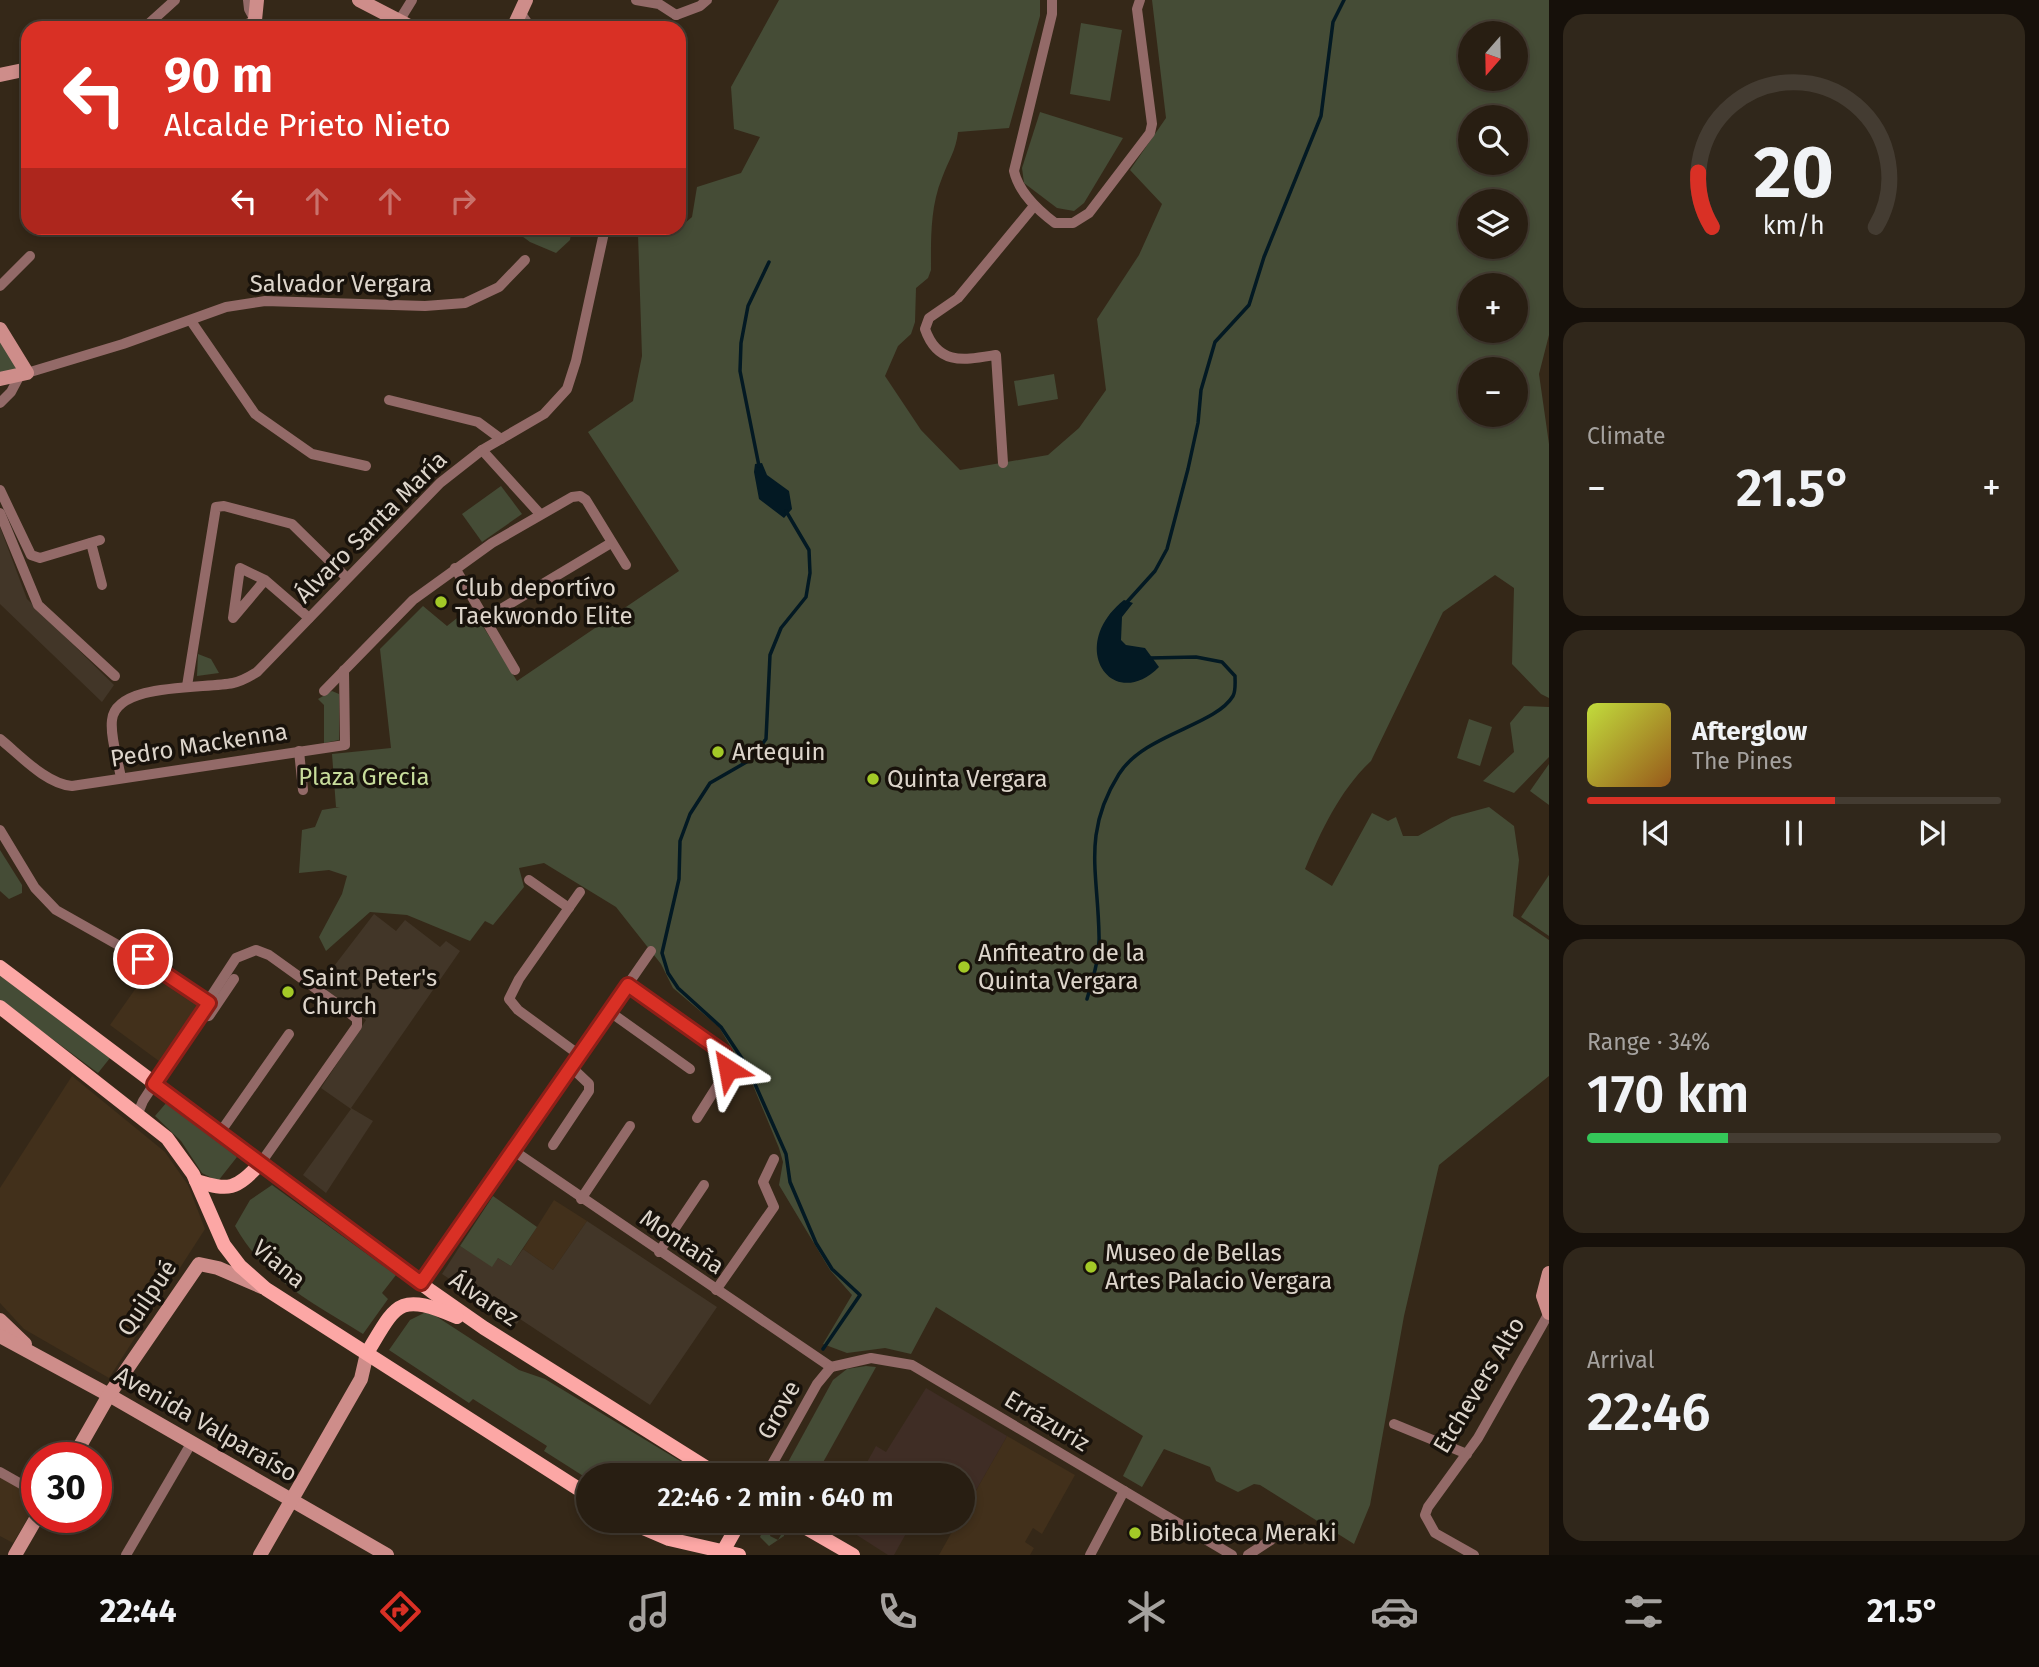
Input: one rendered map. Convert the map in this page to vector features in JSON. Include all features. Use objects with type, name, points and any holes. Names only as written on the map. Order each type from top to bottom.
[{"type":"main road","name":"Álvarez","points":[[0,967],[219,1134],[484,1328],[699,1463]]},
{"type":"main road","name":"Viana","points":[[2,1014],[138,1113],[167,1138],[182,1156],[196,1181],[224,1245],[240,1266],[266,1289],[576,1487]]},
{"type":"main road","points":[[196,1181],[221,1188],[232,1187],[260,1164]]},
{"type":"main road","points":[[366,1353],[391,1314],[404,1305],[417,1302],[484,1328]]},
{"type":"main road","points":[[655,1533],[721,1553],[739,1555]]},
{"type":"main road","points":[[721,1553],[733,1533]]},
{"type":"main road","points":[[815,1533],[853,1555]]},
{"type":"street","points":[[152,21],[175,0]]},
{"type":"street","points":[[248,0],[255,21]]},
{"type":"street","points":[[256,21],[257,0]]},
{"type":"street","points":[[359,0],[399,21],[412,0]]},
{"type":"street","points":[[518,21],[526,0]]},
{"type":"street","points":[[636,0],[659,4],[676,15]]},
{"type":"street","points":[[676,15],[700,6],[707,0]]},
{"type":"street","points":[[1052,0],[1052,14],[1014,171],[1016,179],[1034,206],[1055,223],[1081,220],[1150,133],[1151,112],[1138,9],[1140,0]]},
{"type":"street","points":[[522,15],[526,21]]},
{"type":"street","points":[[675,21],[676,15]]},
{"type":"street","points":[[0,75],[21,70]]},
{"type":"street","points":[[1003,463],[996,355],[954,360],[934,347],[925,329],[929,318],[958,298],[1034,206]]},
{"type":"street","name":"Álvaro Santa María","points":[[121,778],[111,722],[119,705],[131,696],[187,686],[233,683],[249,677],[440,482],[482,450],[544,414],[567,389],[576,361],[603,235]]},
{"type":"street","points":[[0,286],[30,256]]},
{"type":"street","name":"Salvador Vergara","points":[[23,374],[191,321],[226,307],[265,301],[425,306],[466,303],[499,286],[525,260]]},
{"type":"street","points":[[191,321],[255,414],[312,454],[366,466]]},
{"type":"street","points":[[0,329],[23,374]]},
{"type":"street","points":[[0,379],[23,374]]},
{"type":"street","points":[[0,403],[23,374]]},
{"type":"street","points":[[389,400],[478,422],[501,439]]},
{"type":"street","points":[[482,450],[540,514]]},
{"type":"street","points":[[0,490],[31,555],[40,558],[96,542],[102,585]]},
{"type":"street","points":[[324,691],[413,600],[455,568],[572,497],[580,496],[626,565]]},
{"type":"street","points":[[187,686],[216,507],[224,506],[292,524],[348,578]]},
{"type":"street","points":[[0,513],[38,605],[115,676]]},
{"type":"street","points":[[486,618],[611,543]]},
{"type":"street","points":[[455,568],[515,670]]},
{"type":"street","points":[[265,580],[233,618],[239,569],[265,580],[309,618]]},
{"type":"street","name":"Pedro Mackenna","points":[[0,740],[62,785],[345,745],[344,670]]},
{"type":"street","points":[[299,751],[303,790]]},
{"type":"street","points":[[0,830],[35,888],[56,909],[164,971],[209,1003]]},
{"type":"street","points":[[529,880],[569,908]]},
{"type":"street","points":[[578,1054],[518,1010],[509,999],[519,979],[580,892]]},
{"type":"street","points":[[138,1113],[236,958],[256,950],[269,955],[357,1019],[357,1026],[260,1164]]},
{"type":"street","points":[[421,1283],[651,951]]},
{"type":"street","points":[[199,1017],[209,1016],[234,979]]},
{"type":"street","points":[[628,985],[724,1053],[728,1069],[697,1118]]},
{"type":"street","points":[[610,1012],[690,1069]]},
{"type":"street","points":[[219,1134],[289,1034]]},
{"type":"street","points":[[553,1145],[589,1091],[589,1084],[570,1066]]},
{"type":"street","points":[[581,1199],[631,1126]]},
{"type":"street","name":"Montaña","points":[[512,1149],[581,1199],[831,1367]]},
{"type":"street","points":[[716,1290],[774,1207],[764,1186],[774,1159]]},
{"type":"street","points":[[659,1252],[704,1185]]},
{"type":"street","name":"Quilpué","points":[[82,1442],[109,1395],[199,1264],[218,1268],[266,1289]]},
{"type":"street","name":"Etchevers Alto","points":[[1474,1555],[1436,1533],[1426,1515],[1432,1499],[1467,1454],[1549,1313],[1543,1296],[1549,1273]]},
{"type":"street","points":[[0,1320],[38,1358]]},
{"type":"street","name":"Avenida Valparaíso","points":[[0,1336],[191,1441],[387,1555]]},
{"type":"street","points":[[260,1555],[361,1379],[366,1353]]},
{"type":"street","name":"Errázuriz","points":[[831,1367],[871,1359],[912,1365],[1232,1555]]},
{"type":"street","points":[[361,1379],[385,1365]]},
{"type":"street","name":"Grove","points":[[773,1463],[817,1384],[831,1367]]},
{"type":"street","points":[[1394,1424],[1467,1454]]},
{"type":"street","points":[[126,1555],[191,1441]]},
{"type":"street","points":[[0,1472],[21,1484]]},
{"type":"street","points":[[1090,1555],[1124,1491]]},
{"type":"street","points":[[15,1555],[28,1533]]},
{"type":"street","points":[[1248,1555],[1270,1540]]},
{"type":"street","points":[[0,1550],[9,1555]]},
{"type":"shaded area","points":[[0,527],[27,599],[114,685],[102,702],[0,604]]},
{"type":"shaded area","points":[[374,914],[396,931],[405,920],[440,947],[446,941],[460,951],[351,1108],[373,1121],[326,1193],[303,1175],[351,1109],[321,1088],[366,1020],[318,987]]},
{"type":"shaded area","points":[[150,968],[201,1004],[163,1064],[110,1025]]},
{"type":"shaded area","points":[[72,1076],[165,1152],[188,1185],[205,1229],[109,1378],[24,1329],[0,1303],[0,1188]]},
{"type":"shaded area","points":[[554,1200],[587,1221],[553,1270],[523,1249]]},
{"type":"shaded area","points":[[587,1221],[717,1307],[650,1405],[520,1319],[517,1324],[442,1274],[460,1246],[492,1266],[498,1258],[511,1266],[523,1249],[553,1270]]},
{"type":"shaded area","points":[[926,1388],[1007,1436],[975,1492],[975,1463],[867,1463],[876,1446],[886,1452]]},
{"type":"shaded area","points":[[1007,1436],[1075,1475],[1042,1534],[1033,1528],[1025,1542],[1034,1548],[1030,1555],[939,1555],[951,1533],[975,1533],[975,1492]]},
{"type":"shaded area","points":[[0,1477],[21,1489],[21,1530],[13,1543],[0,1536]]},
{"type":"shaded area","points":[[854,1533],[906,1533],[894,1555],[888,1555]]},
{"type":"green space","name":"Quinta Vergara","points":[[779,0],[1040,0],[1040,16],[1009,128],[958,132],[935,200],[931,270],[928,278],[916,288],[915,322],[911,334],[898,346],[885,376],[921,430],[960,470],[1048,455],[1079,428],[1106,390],[1097,319],[1139,255],[1162,204],[1130,170],[1166,118],[1152,0],[1549,0],[1549,335],[1539,374],[1549,444],[1549,698],[1541,694],[1512,664],[1514,588],[1495,575],[1443,612],[1371,761],[1341,798],[1305,869],[1332,886],[1372,813],[1388,821],[1396,817],[1403,836],[1418,836],[1452,817],[1489,807],[1514,826],[1519,860],[1513,916],[1549,940],[1549,1076],[1439,1165],[1404,1316],[1370,1505],[1354,1544],[1260,1485],[1254,1484],[1238,1492],[1216,1481],[1210,1467],[1164,1449],[1142,1487],[1123,1476],[1143,1436],[936,1307],[911,1354],[885,1348],[847,1353],[823,1344],[852,1295],[830,1270],[779,1185],[783,1162],[752,1083],[719,1027],[673,988],[661,964],[616,907],[544,863],[519,868],[524,887],[493,925],[485,921],[470,941],[407,915],[370,912],[326,951],[319,937],[342,894],[347,876],[329,870],[299,873],[302,830],[315,827],[322,810],[340,807],[336,807],[332,754],[391,748],[380,649],[423,606],[447,626],[471,607],[517,681],[679,571],[588,432],[633,401],[642,356],[638,235],[686,235],[686,222],[692,217],[697,187],[741,173],[760,137],[734,129],[731,87]]},
{"type":"green space","points":[[1081,23],[1122,30],[1110,101],[1070,94]]},
{"type":"green space","points":[[1040,112],[1123,138],[1084,203],[1074,211],[1057,208],[1024,183],[1022,168]]},
{"type":"green space","points":[[520,235],[571,235],[570,240],[556,253]]},
{"type":"green space","points":[[0,337],[21,371],[0,376]]},
{"type":"green space","points":[[1054,374],[1058,399],[1018,406],[1014,381]]},
{"type":"green space","points":[[501,486],[522,514],[482,542],[462,514]]},
{"type":"green space","points":[[198,654],[211,659],[219,673],[197,676]]},
{"type":"green space","points":[[332,691],[339,694],[339,740],[324,743],[324,705],[318,699]]},
{"type":"green space","points":[[1524,706],[1549,707],[1549,757],[1514,793],[1483,781],[1514,752],[1510,723]]},
{"type":"green space","points":[[1469,719],[1492,727],[1480,766],[1457,758]]},
{"type":"green space","points":[[1549,764],[1549,805],[1530,791]]},
{"type":"green space","points":[[0,850],[22,885],[22,893],[9,899],[0,891]]},
{"type":"green space","points":[[1549,875],[1549,936],[1521,917]]},
{"type":"green space","points":[[0,974],[110,1058],[98,1073],[0,1000]]},
{"type":"green space","points":[[167,1102],[237,1157],[218,1181],[202,1173],[181,1141],[155,1116]]},
{"type":"green space","points":[[272,1185],[396,1275],[382,1293],[388,1299],[363,1334],[308,1300],[276,1276],[247,1245],[235,1226],[250,1200]]},
{"type":"green space","points":[[493,1196],[537,1227],[511,1266],[498,1258],[492,1267],[460,1246]]},
{"type":"green space","points":[[428,1311],[519,1370],[545,1379],[683,1463],[576,1463],[576,1471],[544,1451],[547,1446],[473,1399],[469,1403],[389,1350],[410,1320]]},
{"type":"green space","points":[[876,1367],[823,1463],[788,1463],[833,1380],[847,1369]]},
{"type":"green space","points":[[762,1533],[771,1533],[770,1536],[778,1540],[769,1546],[760,1537]]},
{"type":"water","points":[[762,463],[767,475],[789,491],[792,509],[784,518],[759,499],[754,472],[755,464]]},
{"type":"water","points":[[1124,600],[1133,603],[1122,617],[1121,640],[1126,645],[1145,648],[1159,667],[1142,680],[1126,683],[1112,679],[1102,668],[1097,654],[1098,636],[1107,618]]},
{"type":"waterway","points":[[1127,602],[1155,571],[1167,549],[1198,423],[1201,390],[1215,342],[1249,305],[1264,257],[1321,116],[1333,22],[1344,0]]},
{"type":"waterway","points":[[759,466],[740,371],[741,343],[748,306],[769,262]]},
{"type":"waterway","points":[[786,511],[809,550],[810,573],[806,597],[781,628],[770,655],[766,739],[750,760],[710,783],[690,814],[680,841],[679,879],[662,953],[668,973],[678,988],[721,1027],[747,1066],[786,1154],[790,1182],[816,1243],[832,1269],[860,1295],[823,1349]]},
{"type":"waterway","points":[[1087,999],[1099,943],[1096,834],[1107,795],[1130,760],[1161,740],[1211,715],[1224,706],[1235,692],[1235,676],[1222,662],[1196,657],[1150,658]]},
{"type":"place","name":"Club deportívo Taekwondo Elite","points":[[441,602]]},
{"type":"place","name":"Artequin","points":[[718,752]]},
{"type":"place","name":"Quinta Vergara","points":[[873,779]]},
{"type":"place","name":"Anfiteatro de la Quinta Vergara","points":[[964,967]]},
{"type":"place","name":"Saint Peter's Church","points":[[288,992]]},
{"type":"place","name":"Museo de Bellas Artes Palacio Vergara","points":[[1091,1267]]},
{"type":"place","name":"Biblioteca Meraki","points":[[1135,1533]]},
{"type":"route","points":[[143,959],[209,1003],[154,1084],[421,1283],[521,1135],[628,985],[724,1053],[728,1069]]},
{"type":"park label","name":"Plaza Grecia","points":[[364,777]]}]
